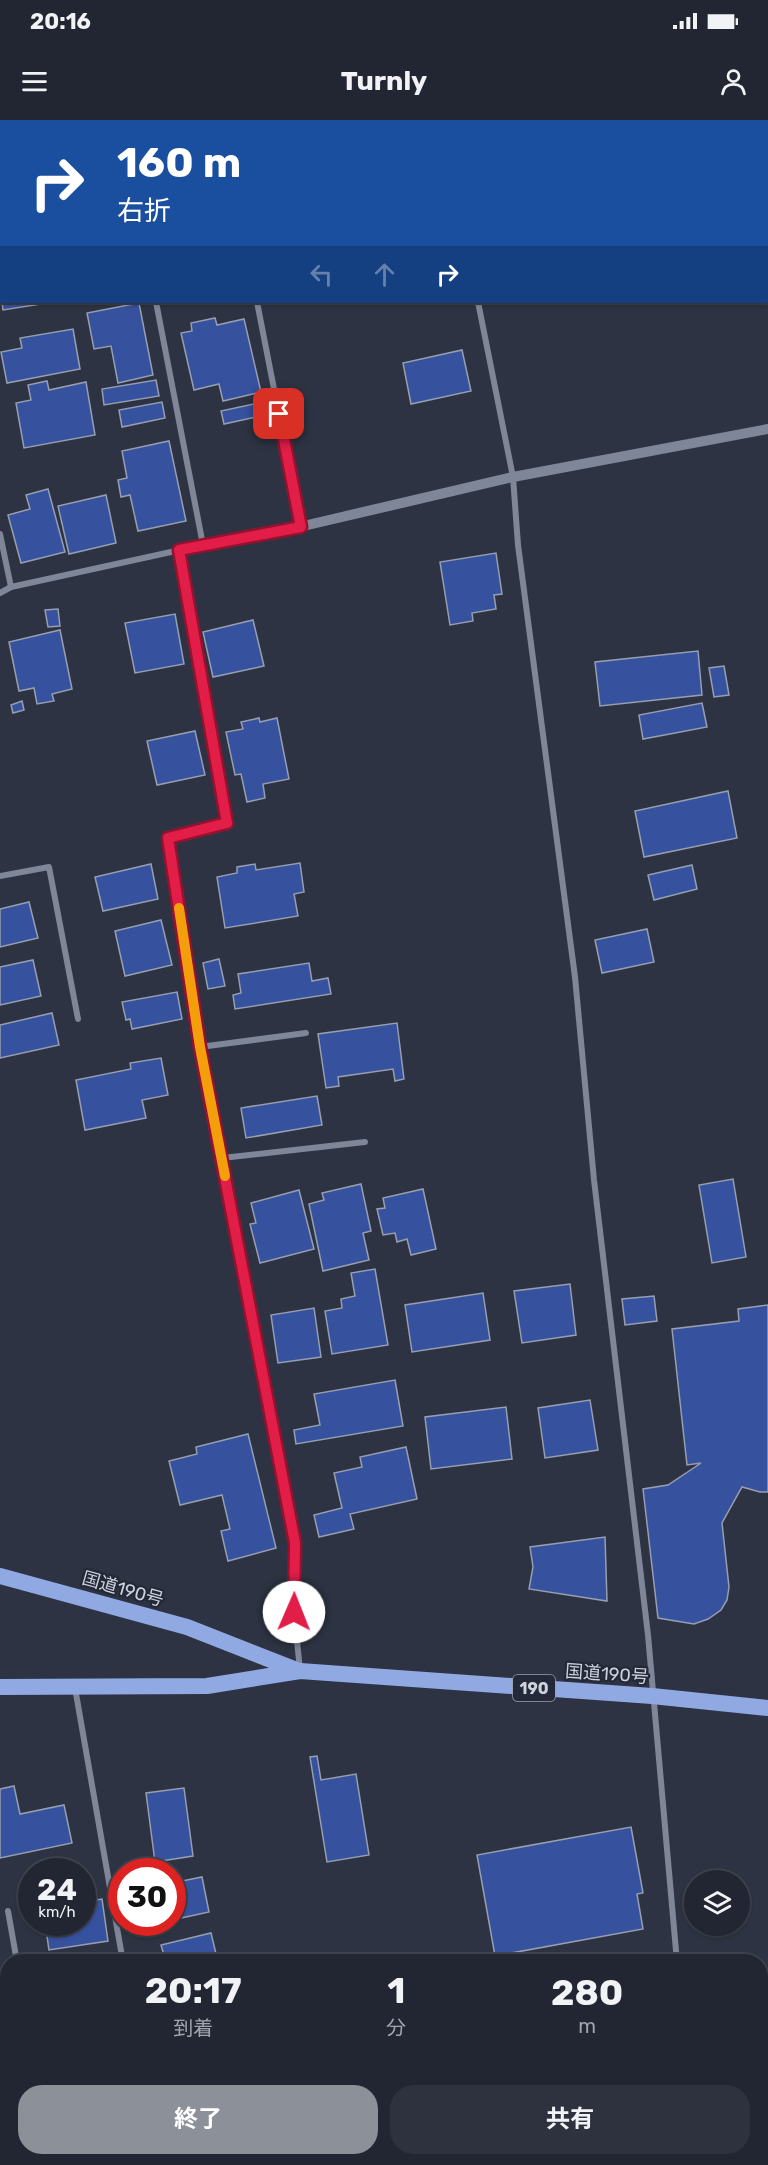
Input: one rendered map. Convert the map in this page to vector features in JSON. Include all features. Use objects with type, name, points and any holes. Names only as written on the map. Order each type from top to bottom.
[{"type":"highway","name":"国道190号","points":[[0,1576],[187,1627],[300,1671]]},
{"type":"highway","name":"国道190号","points":[[0,1687],[207,1686],[300,1671],[652,1696],[768,1708]]},
{"type":"street","points":[[156,303],[203,545]]},
{"type":"street","points":[[257,303],[301,527]]},
{"type":"street","points":[[477,303],[513,477],[518,545],[575,977],[594,1180],[648,1635],[676,1954]]},
{"type":"street","points":[[0,593],[11,587],[203,545],[301,527],[513,477],[768,429]]},
{"type":"street","points":[[0,534],[11,587]]},
{"type":"street","points":[[179,550],[227,823],[168,838],[200,1047],[295,1543],[294,1612],[300,1671]]},
{"type":"street","points":[[0,876],[49,867],[78,1019]]},
{"type":"street","points":[[200,1047],[306,1033]]},
{"type":"street","points":[[222,1158],[365,1142]]},
{"type":"street","points":[[75,1688],[108,1876]]},
{"type":"street","points":[[8,1911],[16,1954]]},
{"type":"street","points":[[118,1936],[122,1954]]},
{"type":"building","points":[[2,303],[48,303],[3,310]]},
{"type":"building","points":[[139,303],[153,375],[118,383],[111,346],[94,349],[87,313]]},
{"type":"building","points":[[215,318],[217,325],[244,319],[261,392],[223,401],[219,384],[194,390],[181,333],[192,331],[191,323]]},
{"type":"building","points":[[73,329],[80,369],[7,383],[1,352],[22,348],[20,338]]},
{"type":"building","points":[[462,350],[471,391],[411,404],[403,363]]},
{"type":"building","points":[[156,380],[159,396],[104,405],[102,389]]},
{"type":"building","points":[[47,381],[49,390],[86,382],[95,435],[24,448],[16,403],[31,400],[28,385]]},
{"type":"building","points":[[162,402],[165,418],[122,427],[119,410]]},
{"type":"building","points":[[263,402],[265,415],[224,424],[221,411]]},
{"type":"building","points":[[169,441],[186,521],[138,531],[130,495],[121,497],[118,480],[127,478],[122,451]]},
{"type":"building","points":[[48,489],[65,552],[21,563],[8,515],[30,509],[26,495]]},
{"type":"building","points":[[106,495],[116,543],[69,554],[58,506]]},
{"type":"building","points":[[496,553],[502,594],[494,595],[496,609],[472,613],[473,621],[450,625],[440,562]]},
{"type":"building","points":[[58,609],[60,626],[48,627],[45,610]]},
{"type":"building","points":[[175,614],[184,664],[135,673],[125,623]]},
{"type":"building","points":[[253,620],[264,666],[213,677],[203,632]]},
{"type":"building","points":[[60,630],[72,689],[52,694],[54,701],[37,704],[34,688],[19,691],[9,642]]},
{"type":"building","points":[[698,651],[702,695],[600,706],[595,662]]},
{"type":"building","points":[[724,666],[729,695],[714,697],[709,668]]},
{"type":"building","points":[[22,701],[24,710],[13,713],[11,705]]},
{"type":"building","points":[[702,703],[707,727],[643,739],[639,715]]},
{"type":"building","points":[[259,718],[260,722],[277,718],[289,779],[263,784],[265,798],[247,802],[241,774],[235,775],[226,732],[243,729],[241,722]]},
{"type":"building","points":[[195,731],[205,775],[157,785],[147,741]]},
{"type":"building","points":[[728,791],[737,838],[644,857],[635,811]]},
{"type":"building","points":[[300,863],[304,892],[294,894],[298,916],[225,928],[217,877],[237,873],[237,867],[255,864],[256,870]]},
{"type":"building","points":[[151,864],[158,899],[103,911],[95,877]]},
{"type":"building","points":[[692,865],[697,889],[654,900],[648,875]]},
{"type":"building","points":[[29,902],[38,938],[0,947],[0,909]]},
{"type":"building","points":[[161,920],[172,965],[125,976],[115,931]]},
{"type":"building","points":[[647,929],[654,962],[602,973],[595,940]]},
{"type":"building","points":[[219,959],[225,986],[208,989],[203,963]]},
{"type":"building","points":[[33,960],[41,996],[0,1005],[0,967]]},
{"type":"building","points":[[309,963],[312,981],[328,978],[331,994],[235,1009],[233,995],[241,993],[238,974]]},
{"type":"building","points":[[177,992],[182,1019],[132,1029],[130,1019],[126,1020],[122,1002]]},
{"type":"building","points":[[52,1013],[59,1045],[0,1058],[0,1025]]},
{"type":"building","points":[[397,1023],[404,1079],[395,1081],[393,1069],[338,1077],[339,1086],[326,1088],[318,1034]]},
{"type":"building","points":[[161,1058],[168,1095],[142,1100],[146,1118],[85,1130],[76,1080],[131,1069],[130,1063]]},
{"type":"building","points":[[317,1096],[322,1125],[246,1138],[241,1108]]},
{"type":"building","points":[[733,1179],[746,1257],[712,1263],[699,1185]]},
{"type":"building","points":[[361,1184],[371,1231],[363,1233],[369,1260],[323,1271],[309,1204],[324,1200],[322,1193]]},
{"type":"building","points":[[423,1189],[436,1249],[411,1255],[407,1239],[397,1242],[395,1233],[383,1235],[377,1209],[385,1208],[383,1198]]},
{"type":"building","points":[[299,1190],[314,1249],[260,1263],[250,1224],[256,1223],[251,1203]]},
{"type":"building","points":[[375,1269],[388,1345],[332,1354],[325,1311],[342,1308],[341,1299],[355,1296],[351,1273]]},
{"type":"building","points":[[570,1284],[576,1335],[522,1343],[514,1291]]},
{"type":"building","points":[[483,1293],[490,1340],[412,1352],[405,1305]]},
{"type":"building","points":[[654,1296],[657,1321],[625,1325],[622,1299]]},
{"type":"building","points":[[768,1305],[768,1492],[742,1487],[722,1523],[729,1587],[727,1600],[721,1610],[708,1619],[694,1624],[658,1618],[643,1489],[668,1485],[701,1463],[687,1465],[672,1329],[739,1321],[738,1309]]},
{"type":"building","points":[[314,1308],[321,1357],[278,1363],[271,1315]]},
{"type":"building","points":[[395,1380],[403,1426],[296,1444],[294,1430],[320,1425],[314,1394]]},
{"type":"building","points":[[590,1400],[598,1450],[545,1458],[538,1408]]},
{"type":"building","points":[[506,1407],[512,1459],[431,1469],[425,1417]]},
{"type":"building","points":[[248,1434],[276,1548],[228,1561],[221,1531],[230,1529],[222,1495],[180,1505],[169,1461],[197,1454],[196,1447]]},
{"type":"building","points":[[406,1447],[417,1499],[350,1514],[354,1529],[319,1537],[314,1515],[342,1508],[334,1473],[362,1467],[360,1457]]},
{"type":"building","points":[[605,1537],[607,1601],[529,1589],[533,1567],[530,1547]]},
{"type":"building","points":[[317,1756],[321,1780],[356,1774],[369,1855],[327,1862],[310,1757]]},
{"type":"building","points":[[14,1786],[20,1814],[64,1805],[72,1843],[0,1858],[0,1789]]},
{"type":"building","points":[[184,1788],[193,1856],[154,1858],[146,1793]]},
{"type":"building","points":[[631,1827],[643,1893],[637,1894],[643,1929],[506,1954],[495,1954],[477,1855]]},
{"type":"building","points":[[202,1877],[209,1912],[186,1917],[186,1880]]},
{"type":"building","points":[[102,1899],[108,1941],[49,1950],[47,1936],[96,1936],[96,1900]]},
{"type":"building","points":[[211,1933],[216,1954],[164,1954],[161,1945]]},
{"type":"slow traffic","points":[[179,908],[200,1047],[225,1176]]},
{"type":"route","points":[[279,414],[301,527],[179,550],[227,823],[168,838],[200,1047],[295,1543],[294,1612]]}]
